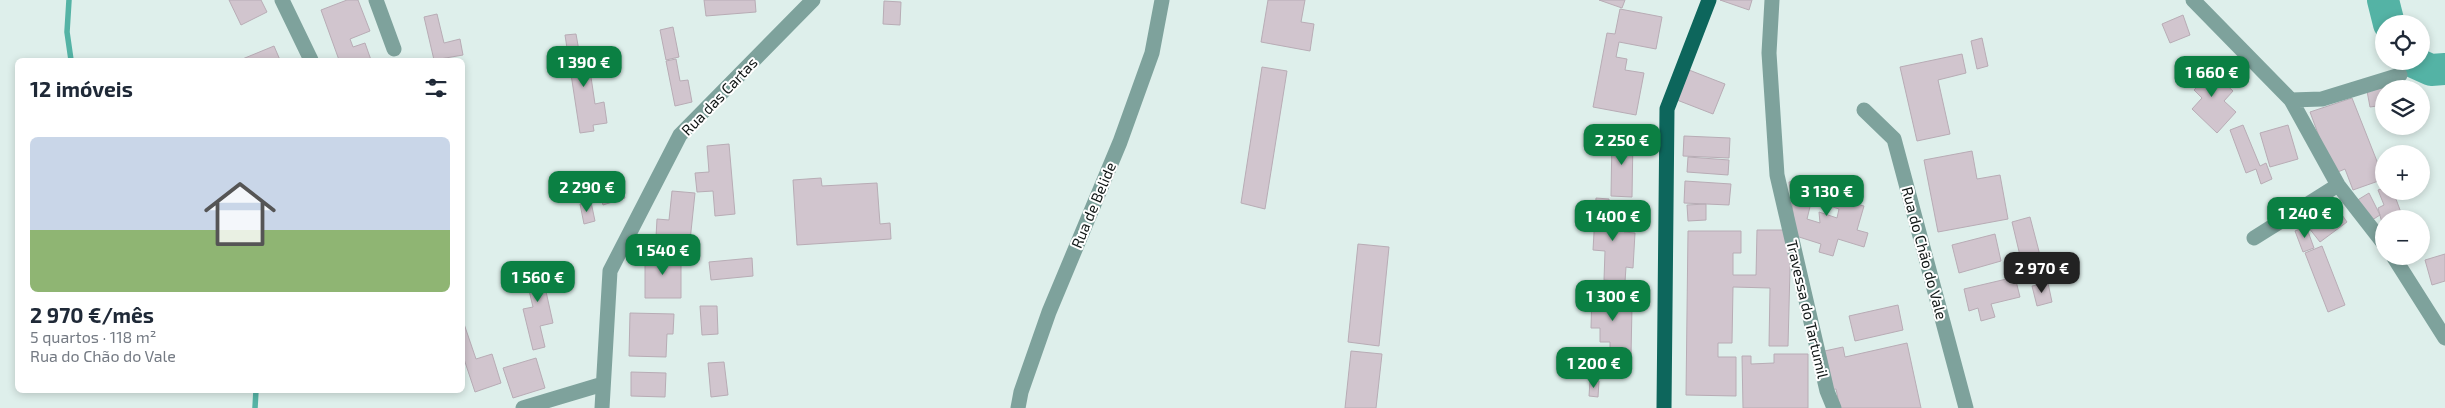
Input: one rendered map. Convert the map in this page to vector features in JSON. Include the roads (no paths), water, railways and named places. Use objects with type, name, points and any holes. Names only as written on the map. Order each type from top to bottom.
[{"type":"main road","points":[[1664,408],[1667,109],[1709,0]]},
{"type":"street","points":[[282,0],[310,58]]},
{"type":"street","points":[[376,0],[394,49]]},
{"type":"street","name":"Rua das Cartas","points":[[602,408],[610,271],[680,135],[813,0]]},
{"type":"street","name":"Rua de Belide","points":[[1018,408],[1021,392],[1049,312],[1120,142],[1149,62],[1162,0]]},
{"type":"street","name":"Travessa do Tartumil","points":[[1772,0],[1769,53],[1777,175],[1827,391],[1834,408]]},
{"type":"street","points":[[2193,0],[2291,100],[2338,185],[2375,232]]},
{"type":"street","points":[[2291,100],[2322,100],[2400,75]]},
{"type":"street","name":"Rua do Chão do Vale","points":[[1864,110],[1894,139],[1966,408]]},
{"type":"street","points":[[2254,238],[2338,185]]},
{"type":"street","points":[[2399,265],[2445,338]]},
{"type":"street","points":[[523,408],[602,384]]},
{"type":"waterway","points":[[69,0],[67,32],[71,58]]},
{"type":"waterway","points":[[2383,0],[2387,15]]},
{"type":"waterway","points":[[2430,70],[2445,69]]},
{"type":"waterway","points":[[255,408],[256,393]]}]
